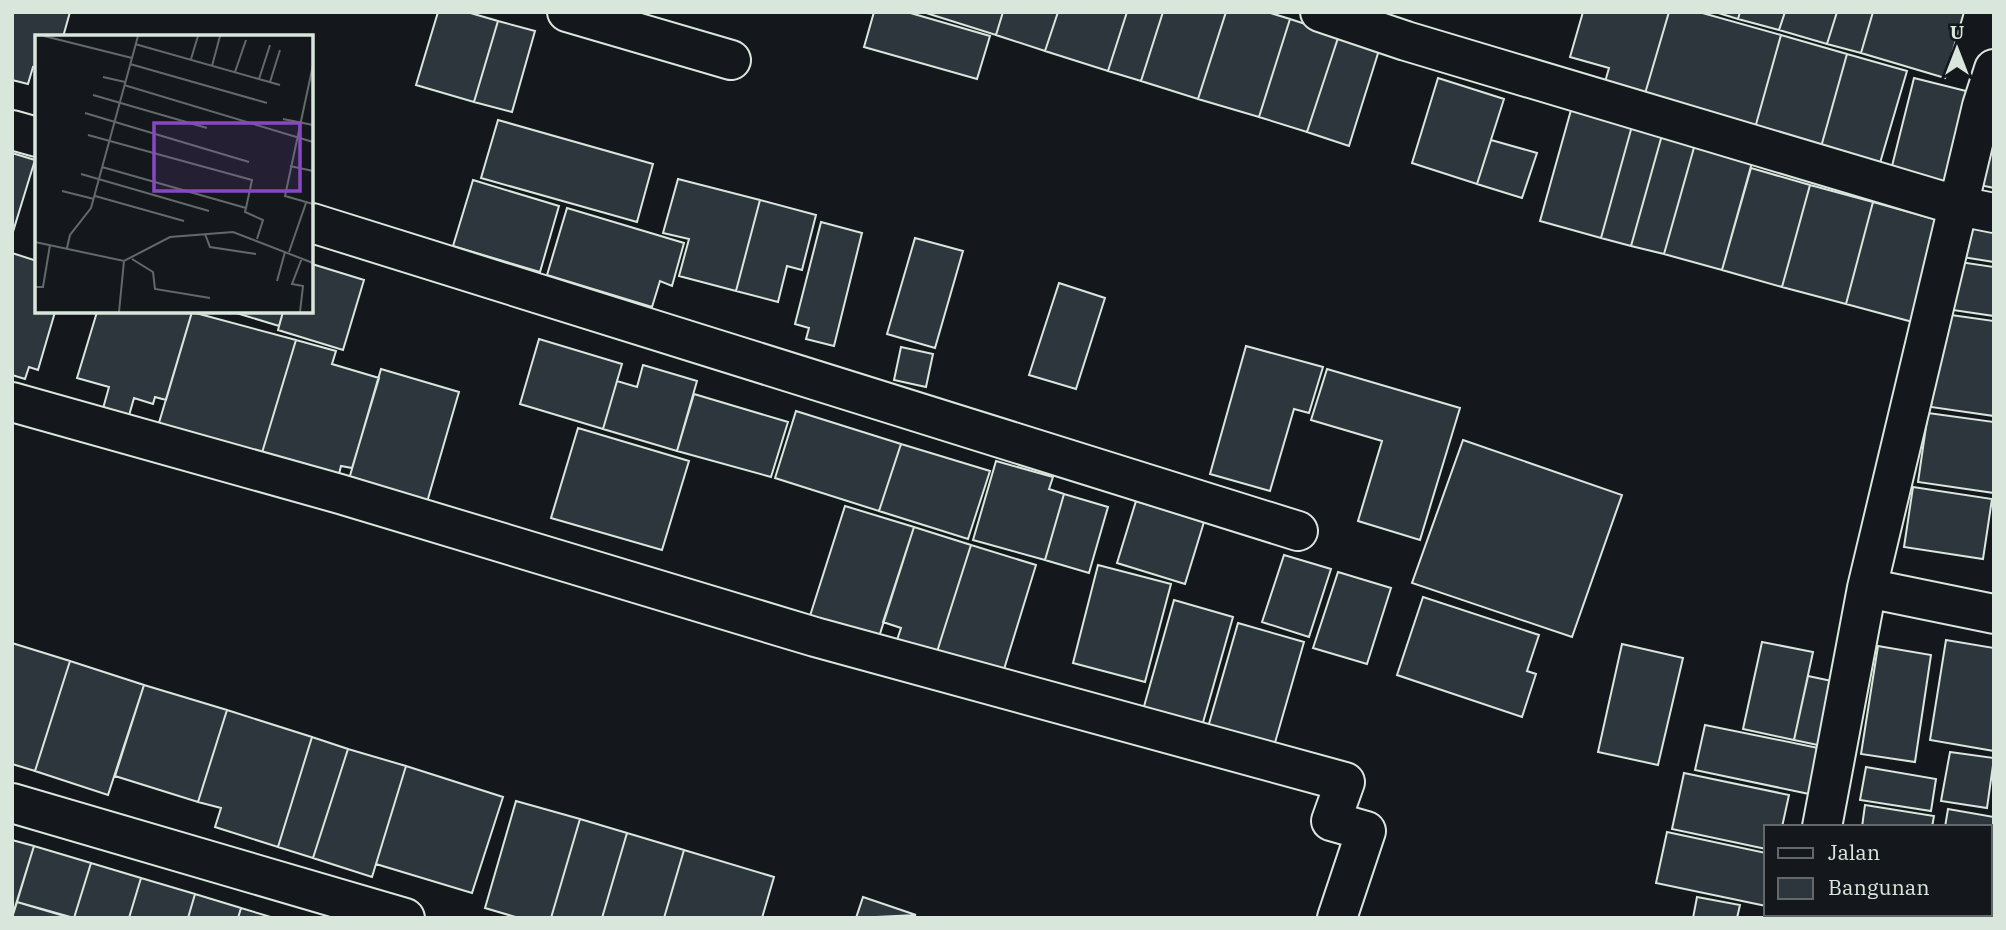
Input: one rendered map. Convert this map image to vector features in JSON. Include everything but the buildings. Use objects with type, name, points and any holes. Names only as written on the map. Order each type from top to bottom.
[{"type":"street","points":[[567,12],[731,60]]},
{"type":"street","points":[[1320,12],[1406,41],[1976,210]]},
{"type":"street","points":[[1822,825],[1867,588],[1976,210],[1982,106],[1994,69]]},
{"type":"street","points":[[12,130],[35,136]]},
{"type":"street","points":[[313,223],[1298,531]]},
{"type":"street","points":[[12,402],[353,498],[814,638],[1345,782],[1331,821],[1366,831],[1337,918]]},
{"type":"street","points":[[1867,588],[1994,614]]},
{"type":"street","points":[[12,803],[405,918]]}]
